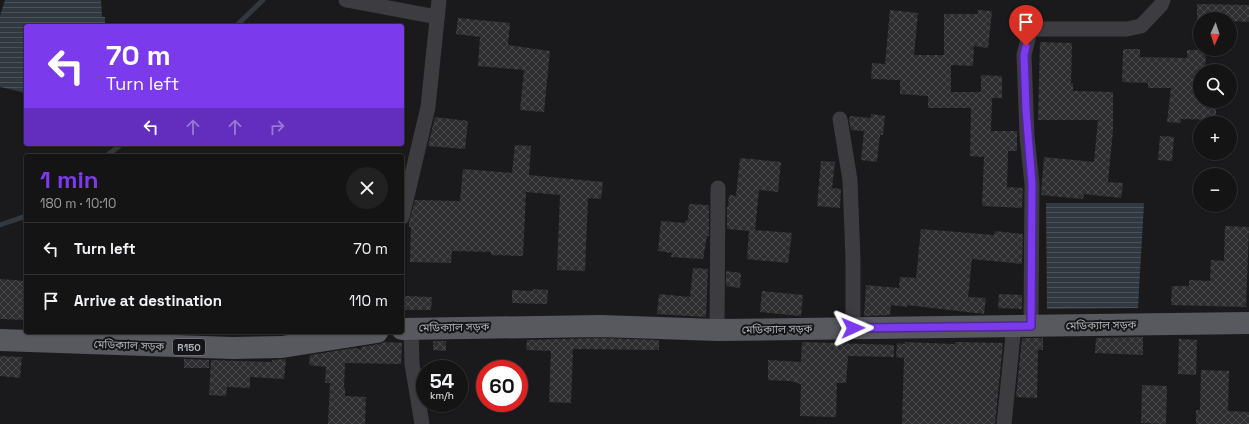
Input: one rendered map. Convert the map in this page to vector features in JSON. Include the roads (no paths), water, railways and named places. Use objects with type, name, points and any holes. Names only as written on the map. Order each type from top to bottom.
[{"type":"main road","name":"মেডিক্যাল সড়ক","points":[[407,328],[601,326],[717,330],[1249,323]]},
{"type":"main road","name":"মেডিক্যাল সড়ক","points":[[0,340],[232,348],[282,346],[363,334]]},
{"type":"street","points":[[346,0],[437,17]]},
{"type":"street","points":[[404,209],[428,108],[439,0]]},
{"type":"street","points":[[1004,424],[1023,326],[1032,184],[1024,55],[1028,36],[1030,31],[1037,29],[1127,29],[1141,26],[1161,5],[1163,0]]},
{"type":"street","points":[[840,119],[850,180],[853,260],[853,328]]},
{"type":"street","points":[[717,330],[718,188]]},
{"type":"street","points":[[407,328],[422,424]]},
{"type":"waterway","points":[[238,24],[263,0]]},
{"type":"waterway","points":[[109,154],[119,146]]},
{"type":"waterway","points":[[0,225],[24,217]]}]
